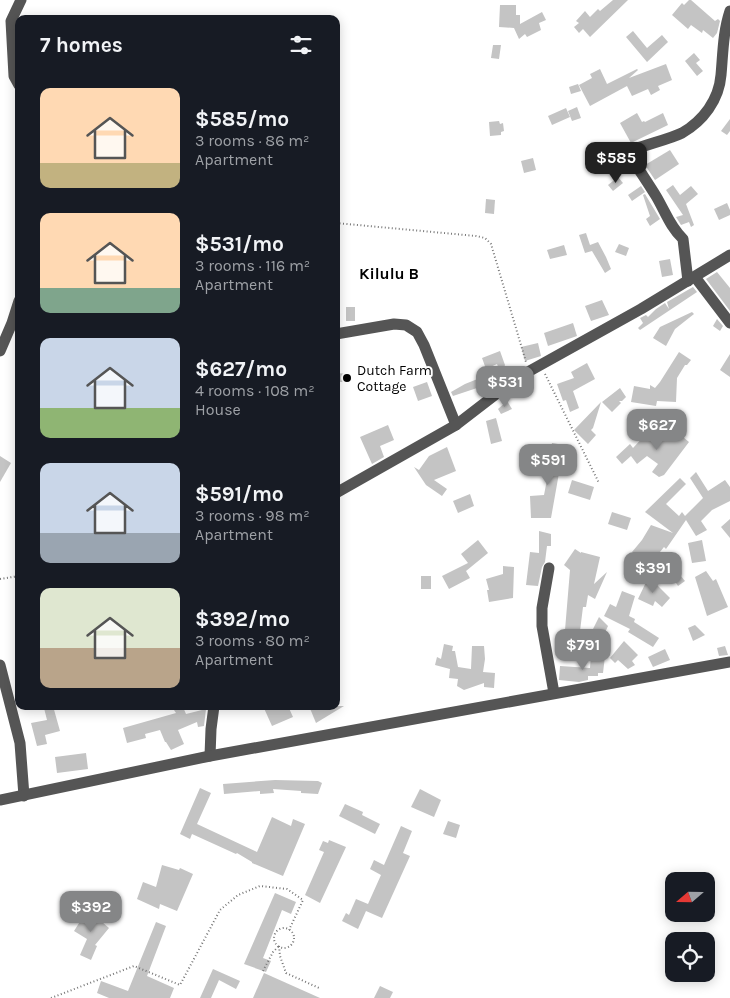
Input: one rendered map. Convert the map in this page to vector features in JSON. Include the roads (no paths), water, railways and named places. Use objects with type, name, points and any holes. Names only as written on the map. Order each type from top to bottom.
[{"type":"street","points":[[15,78],[11,21],[21,0]]},
{"type":"street","points":[[730,11],[723,41],[721,76],[718,91],[712,105],[702,117],[682,133],[634,149],[631,152],[631,157],[670,219],[673,230],[683,239],[691,279],[730,323]]},
{"type":"street","points":[[340,491],[456,425],[517,378],[730,255]]},
{"type":"street","points":[[0,351],[15,314]]},
{"type":"street","points":[[340,333],[394,324],[406,325],[417,332],[456,425]]},
{"type":"street","points":[[549,568],[542,608],[542,626],[554,694]]},
{"type":"street","points":[[0,800],[210,756],[730,662]]},
{"type":"street","points":[[0,665],[20,743],[24,796]]},
{"type":"street","points":[[210,756],[213,710]]},
{"type":"place","name":"Dutch Farm Cottage","points":[[347,378]]},
{"type":"district","name":"Kilulu B","points":[[389,273]]}]
